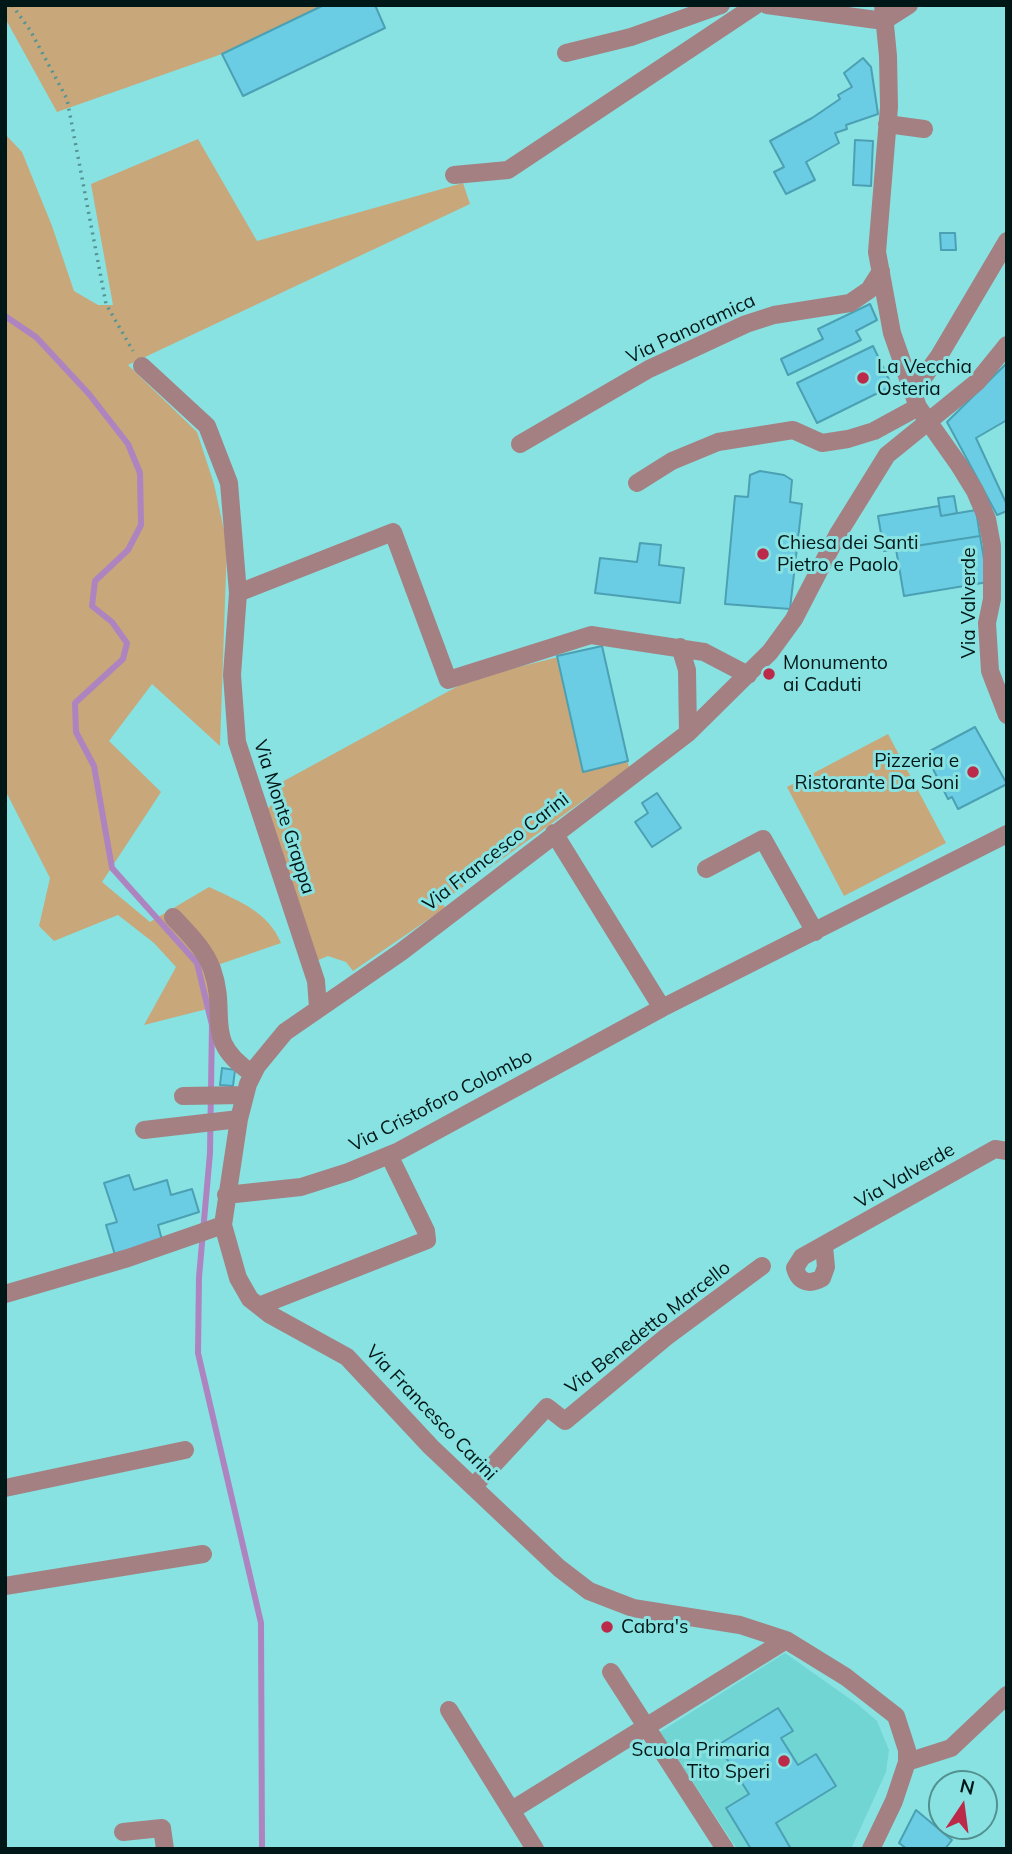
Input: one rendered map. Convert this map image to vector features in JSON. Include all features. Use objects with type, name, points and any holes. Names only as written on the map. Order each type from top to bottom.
[{"type":"street","points":[[566,53],[631,37],[721,5]]},
{"type":"street","points":[[454,175],[508,170],[756,5]]},
{"type":"street","points":[[768,5],[884,13],[909,5]]},
{"type":"street","points":[[884,13],[888,56],[887,124],[877,252],[892,333],[920,406]]},
{"type":"street","points":[[887,124],[924,129]]},
{"type":"street","points":[[920,406],[939,356],[1007,241]]},
{"type":"street","name":"Via Panoramica","points":[[520,444],[649,369],[746,324],[774,315],[850,303],[869,290],[881,271]]},
{"type":"street","points":[[637,483],[672,461],[718,442],[793,430],[822,443],[874,431],[920,406],[977,382],[1007,345]]},
{"type":"street","name":"Via Monte Grappa","points":[[142,366],[206,426],[229,483],[238,593],[232,675],[237,742],[316,981],[318,1007]]},
{"type":"street","name":"Via Valverde","points":[[920,406],[975,491],[987,519],[1000,581],[992,599],[987,623],[990,671],[1007,715]]},
{"type":"street","name":"Via Francesco Carini","points":[[908,1762],[896,1716],[846,1677],[786,1640],[740,1625],[634,1608],[589,1591],[558,1568],[431,1447],[347,1357],[270,1314],[250,1299],[237,1278],[219,1227],[226,1195],[235,1095],[270,1048],[285,1032],[318,1007],[401,952],[688,733],[748,674],[770,652],[794,620],[838,534],[920,406]]},
{"type":"street","points":[[238,593],[393,532],[448,680],[592,635],[680,646],[704,652],[748,674]]},
{"type":"street","points":[[680,646],[687,670],[688,733]]},
{"type":"street","points":[[554,833],[662,1007]]},
{"type":"street","name":"Via Cristoforo Colombo","points":[[226,1195],[301,1187],[389,1155],[662,1007],[1007,834]]},
{"type":"street","points":[[706,869],[763,839],[815,932]]},
{"type":"street","points":[[173,917],[204,951],[213,971],[219,1004],[219,1036],[227,1054],[253,1074]]},
{"type":"street","points":[[183,1096],[235,1095]]},
{"type":"street","points":[[144,1130],[232,1119]]},
{"type":"street","name":"Via Valverde","points":[[824,1246],[995,1149],[1007,1152]]},
{"type":"street","points":[[259,1306],[427,1240],[426,1231],[389,1155]]},
{"type":"street","points":[[5,1294],[219,1227]]},
{"type":"street","name":"Via Benedetto Marcello","points":[[473,1487],[547,1408],[565,1421],[666,1337],[762,1266]]},
{"type":"street","points":[[5,1488],[185,1451]]},
{"type":"street","points":[[5,1586],[203,1554]]},
{"type":"street","points":[[512,1810],[786,1640]]},
{"type":"street","points":[[611,1672],[725,1849]]},
{"type":"street","points":[[871,1849],[894,1801],[908,1762],[951,1748],[1007,1695]]},
{"type":"street","points":[[449,1710],[535,1849]]},
{"type":"street","points":[[123,1832],[162,1828],[165,1849]]},
{"type":"path","points":[[12,5],[30,30],[68,99],[106,304],[142,366]]},
{"type":"shaded area","points":[[5,5],[324,5],[222,54],[57,112],[5,18]]},
{"type":"shaded area","points":[[5,134],[22,152],[52,226],[74,291],[98,305],[113,305],[91,184],[198,139],[257,241],[463,183],[470,204],[128,365],[197,432],[214,484],[227,544],[220,746],[152,684],[109,741],[161,792],[102,882],[150,922],[209,887],[241,902],[260,915],[281,943],[206,969],[215,1007],[144,1025],[176,967],[154,943],[118,915],[54,941],[39,926],[50,878],[5,790]]},
{"type":"shaded area","points":[[602,646],[629,768],[442,902],[445,908],[353,971],[346,962],[328,956],[316,961],[267,809],[273,804],[269,789],[471,679]]},
{"type":"shaded area","points":[[888,734],[946,843],[844,896],[787,787]]},
{"type":"shaded area","name":"Scuola Primaria Tito Speri","points":[[785,1653],[877,1721],[889,1750],[886,1772],[851,1849],[737,1849],[660,1732]]},
{"type":"building","points":[[324,5],[375,5],[385,28],[243,96],[222,54]]},
{"type":"building","points":[[863,58],[871,67],[878,114],[846,125],[847,129],[835,133],[839,143],[806,162],[815,180],[786,194],[774,172],[784,167],[770,141],[840,99],[838,95],[852,87],[844,73]]},
{"type":"building","points":[[855,140],[873,141],[871,186],[853,185]]},
{"type":"building","points":[[940,233],[955,233],[956,250],[941,250]]},
{"type":"building","points":[[870,304],[877,320],[856,331],[861,340],[788,375],[781,359],[823,339],[818,329]]},
{"type":"building","points":[[873,346],[892,386],[817,423],[797,383]]},
{"type":"building","points":[[1007,363],[1007,420],[976,438],[1007,505],[1007,511],[997,515],[947,422]]},
{"type":"building","name":"Chiesa dei Santi Pietro e Paolo","points":[[760,471],[784,475],[792,480],[790,502],[802,504],[790,609],[725,604],[735,496],[748,497],[750,475]]},
{"type":"building","points":[[954,496],[957,513],[941,516],[938,498]]},
{"type":"building","points":[[939,506],[941,516],[976,510],[980,536],[884,551],[878,516]]},
{"type":"building","points":[[980,536],[988,582],[904,596],[896,549]]},
{"type":"building","points":[[640,543],[661,545],[659,565],[684,568],[680,603],[595,593],[600,558],[637,562]]},
{"type":"building","points":[[602,646],[628,761],[583,772],[557,656]]},
{"type":"building","points":[[975,727],[1007,784],[958,809],[952,797],[948,799],[931,765],[934,763],[928,752]]},
{"type":"building","points":[[657,793],[681,828],[652,847],[635,822],[648,813],[642,803]]},
{"type":"building","points":[[222,1068],[235,1070],[233,1086],[220,1085]]},
{"type":"building","points":[[129,1175],[134,1190],[167,1180],[171,1195],[192,1189],[199,1212],[158,1225],[162,1240],[115,1255],[106,1225],[117,1222],[104,1183]]},
{"type":"building","points":[[778,1708],[793,1731],[781,1738],[798,1765],[816,1754],[836,1786],[776,1823],[791,1849],[751,1849],[726,1808],[749,1794],[718,1745]]},
{"type":"building","points":[[916,1810],[928,1820],[928,1840],[952,1840],[945,1849],[907,1849],[899,1843]]},
{"type":"waterway","points":[[5,316],[36,337],[89,394],[128,444],[140,473],[141,525],[128,550],[95,581],[92,606],[112,622],[127,643],[123,659],[75,703],[76,732],[94,766],[112,868],[197,963],[212,1025],[210,1153],[199,1277],[198,1353],[261,1623],[262,1849]]},
{"type":"place","name":"La Vecchia Osteria","points":[[863,378]]},
{"type":"place","name":"Chiesa dei Santi Pietro e Paolo","points":[[763,554]]},
{"type":"place","name":"Monumento ai Caduti","points":[[769,674]]},
{"type":"place","name":"Pizzeria e Ristorante Da Soni","points":[[973,772]]},
{"type":"place","name":"Cabra's","points":[[607,1627]]},
{"type":"place","name":"Scuola Primaria Tito Speri","points":[[784,1761]]}]
